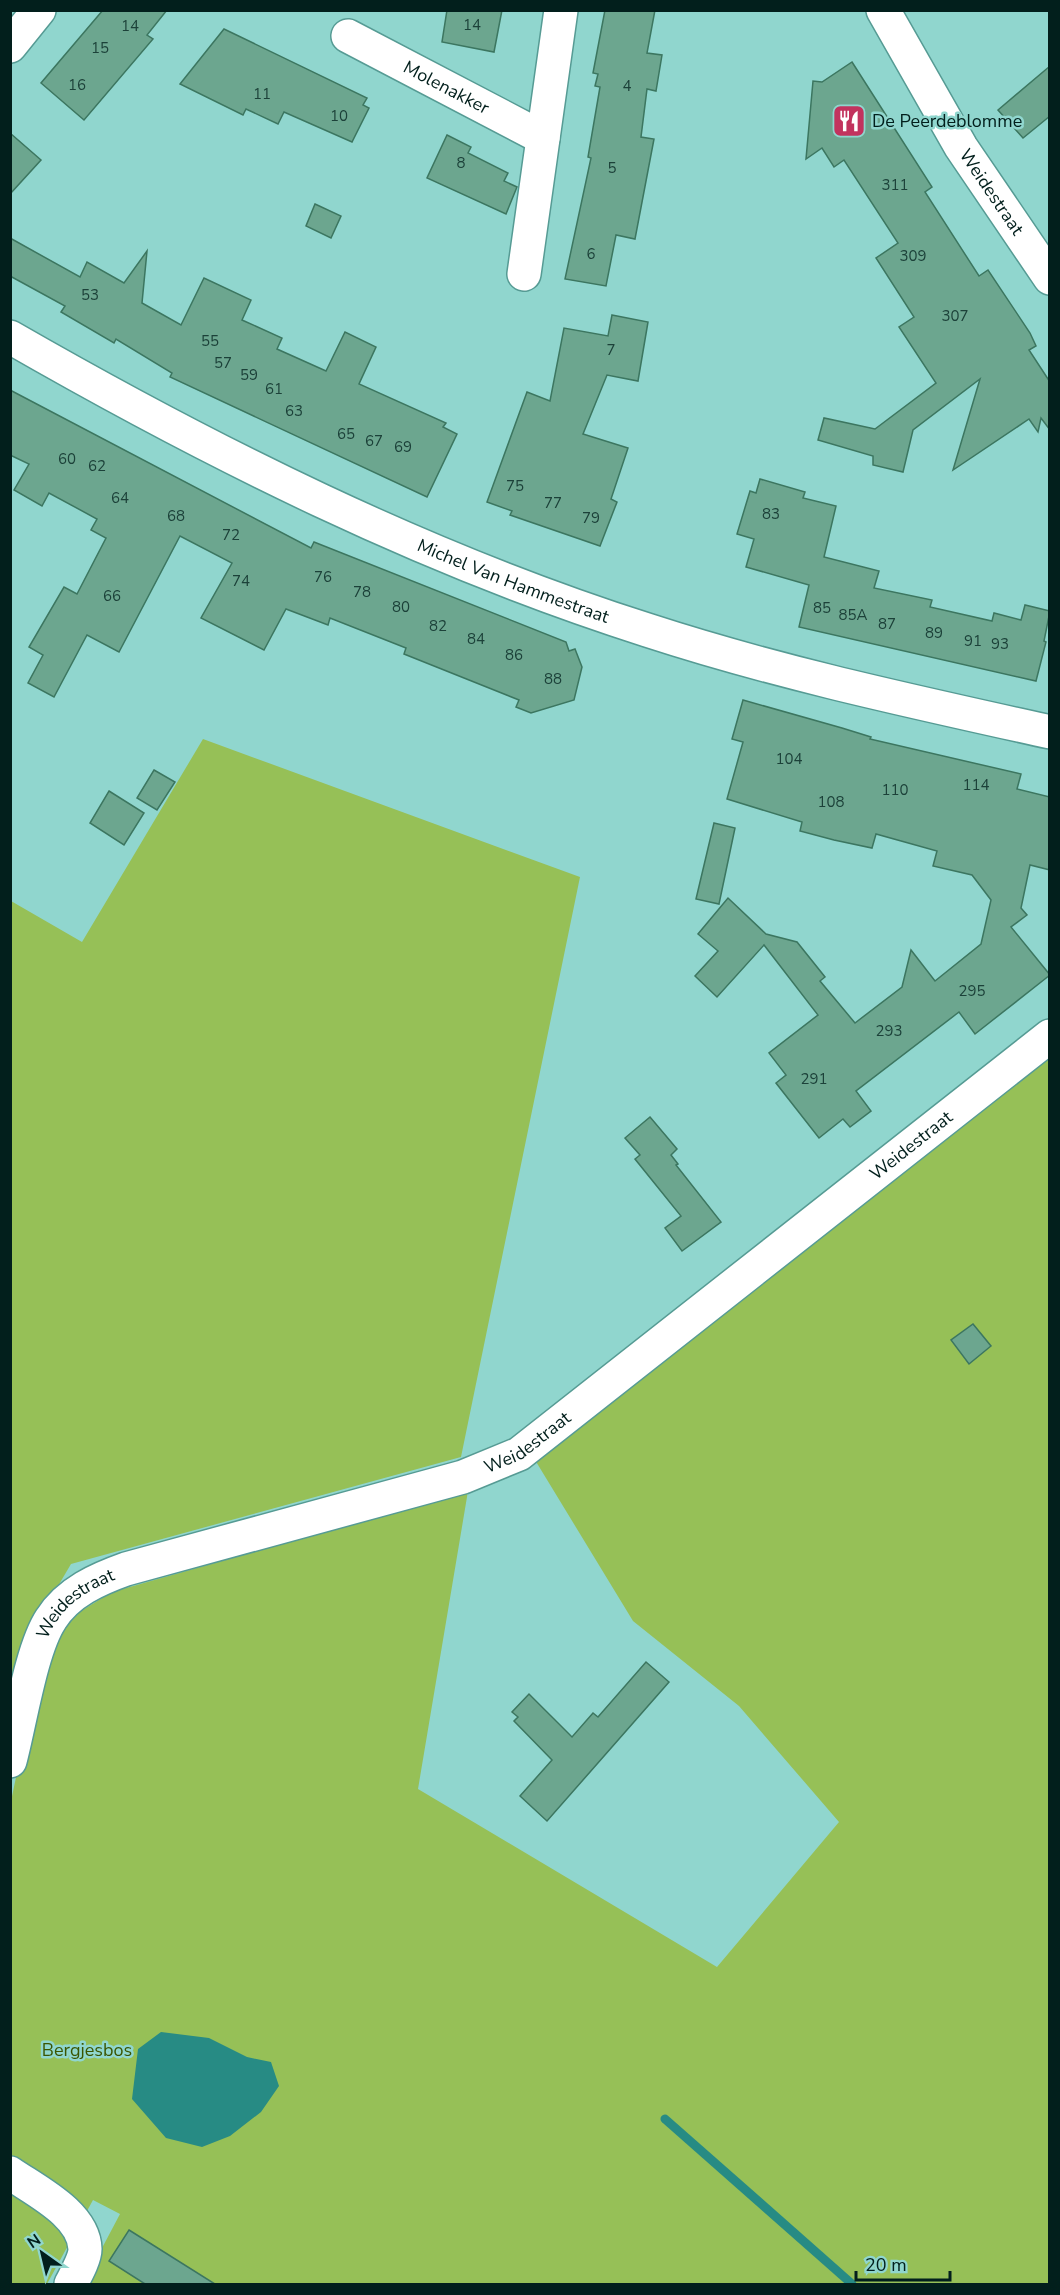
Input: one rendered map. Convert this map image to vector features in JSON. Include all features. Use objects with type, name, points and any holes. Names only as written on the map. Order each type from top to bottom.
[{"type":"street","points":[[10,46],[39,10]]},
{"type":"street","points":[[524,274],[561,10]]},
{"type":"street","name":"Weidestraat","points":[[883,10],[961,147],[1050,278]]},
{"type":"street","name":"Molenakker","points":[[348,36],[543,138]]},
{"type":"street","name":"Michel Van Hammestraat","points":[[10,337],[83,379],[317,500],[478,569],[646,630],[847,687],[1050,732]]},
{"type":"street","name":"Weidestraat","points":[[10,1761],[38,1648],[51,1619],[70,1597],[100,1578],[126,1569],[463,1477],[519,1454],[1050,1036]]},
{"type":"street","points":[[10,2173],[57,2205],[77,2225],[85,2250],[71,2284]]},
{"type":"green space","points":[[203,739],[580,877],[461,1457],[71,1564],[25,1642],[11,1701],[11,901],[82,942]]},
{"type":"green space","name":"Bergjesbos","points":[[1049,1051],[1049,2284],[83,2284],[120,2214],[93,2200],[47,2284],[11,2284],[11,1801],[22,1749],[58,1635],[81,1611],[112,1592],[468,1491],[418,1789],[717,1967],[839,1822],[739,1706],[633,1621],[535,1460]]},
{"type":"water","points":[[161,2032],[209,2038],[247,2057],[271,2062],[279,2086],[261,2112],[230,2136],[202,2147],[166,2138],[132,2099],[138,2049]]},
{"type":"building","points":[[103,10],[167,10],[147,35],[153,39],[84,120],[41,83]]},
{"type":"building","points":[[447,10],[502,10],[494,52],[442,42]]},
{"type":"building","points":[[605,10],[655,10],[647,53],[662,55],[656,91],[647,89],[641,137],[654,139],[635,239],[616,235],[606,286],[565,279],[591,158],[588,157],[600,87],[595,86],[598,74],[593,73]]},
{"type":"building","points":[[224,29],[367,98],[363,105],[369,108],[352,142],[284,112],[278,124],[246,109],[243,115],[180,84]]},
{"type":"building","points":[[852,62],[932,187],[925,192],[979,276],[988,270],[1030,333],[1036,346],[1029,350],[1050,382],[1050,430],[1041,418],[1038,432],[1029,419],[953,470],[980,379],[913,430],[903,472],[873,465],[873,456],[818,440],[824,418],[875,429],[936,383],[899,327],[914,317],[876,258],[898,243],[844,160],[834,167],[822,148],[806,159],[813,81],[822,82]]},
{"type":"building","points":[[1050,66],[1050,116],[1023,138],[998,110]]},
{"type":"building","points":[[10,133],[41,160],[10,194]]},
{"type":"building","points":[[447,135],[471,147],[468,153],[508,173],[504,181],[517,187],[506,214],[427,178]]},
{"type":"building","points":[[315,204],[341,216],[331,238],[306,226]]},
{"type":"building","points":[[10,238],[80,277],[87,262],[124,283],[147,251],[142,303],[181,325],[204,278],[251,300],[242,320],[282,338],[277,349],[326,371],[345,332],[376,347],[359,384],[446,423],[443,427],[457,434],[427,497],[170,377],[172,373],[116,339],[114,343],[61,312],[65,306],[10,276]]},
{"type":"building","points":[[612,315],[648,322],[638,381],[607,375],[583,434],[628,448],[611,499],[617,502],[600,546],[510,515],[512,511],[487,502],[527,392],[550,401],[564,328],[608,336]]},
{"type":"building","points":[[10,390],[311,548],[314,542],[566,642],[569,651],[575,649],[582,667],[574,700],[531,713],[516,707],[519,700],[404,654],[406,648],[330,618],[328,625],[286,609],[264,650],[201,618],[232,563],[180,536],[119,652],[87,635],[54,697],[28,683],[43,655],[29,647],[64,587],[77,594],[106,538],[91,530],[97,519],[49,493],[42,506],[14,490],[29,464],[10,455]]},
{"type":"building","points":[[760,479],[805,492],[803,498],[836,506],[824,557],[879,571],[874,588],[932,600],[930,607],[992,621],[994,613],[1021,620],[1025,605],[1050,611],[1044,641],[1046,642],[1036,681],[799,627],[809,585],[746,567],[754,539],[737,534],[750,491],[756,493]]},
{"type":"building","points":[[743,700],[842,728],[871,737],[870,739],[1021,774],[1017,789],[1050,797],[1050,870],[1030,865],[1021,908],[1027,915],[1011,927],[1050,975],[975,1034],[959,1012],[856,1091],[871,1111],[850,1127],[843,1119],[819,1138],[776,1083],[786,1075],[769,1053],[818,1015],[764,945],[717,997],[695,976],[718,951],[698,934],[728,898],[766,934],[797,942],[825,977],[820,981],[855,1023],[902,987],[911,950],[935,981],[981,944],[991,900],[972,875],[933,866],[937,851],[876,834],[872,848],[834,840],[800,831],[802,822],[727,799],[743,742],[732,739]]},
{"type":"building","points":[[154,770],[175,782],[157,810],[137,798]]},
{"type":"building","points":[[109,791],[144,813],[124,845],[90,823]]},
{"type":"building","points":[[714,823],[735,828],[719,904],[696,899]]},
{"type":"building","points":[[650,1117],[677,1149],[671,1155],[678,1164],[676,1165],[721,1222],[682,1251],[665,1228],[681,1216],[635,1159],[640,1155],[625,1138]]},
{"type":"building","points":[[973,1324],[991,1346],[969,1364],[951,1340]]},
{"type":"building","points":[[646,1662],[669,1682],[547,1821],[520,1796],[552,1760],[514,1721],[518,1717],[512,1712],[529,1694],[572,1737],[593,1713],[598,1717]]},
{"type":"building","points":[[129,2230],[215,2284],[145,2284],[109,2261]]},
{"type":"waterway","points":[[665,2119],[852,2284]]},
{"type":"place","name":"De Peerdeblomme","points":[[849,121]]}]
